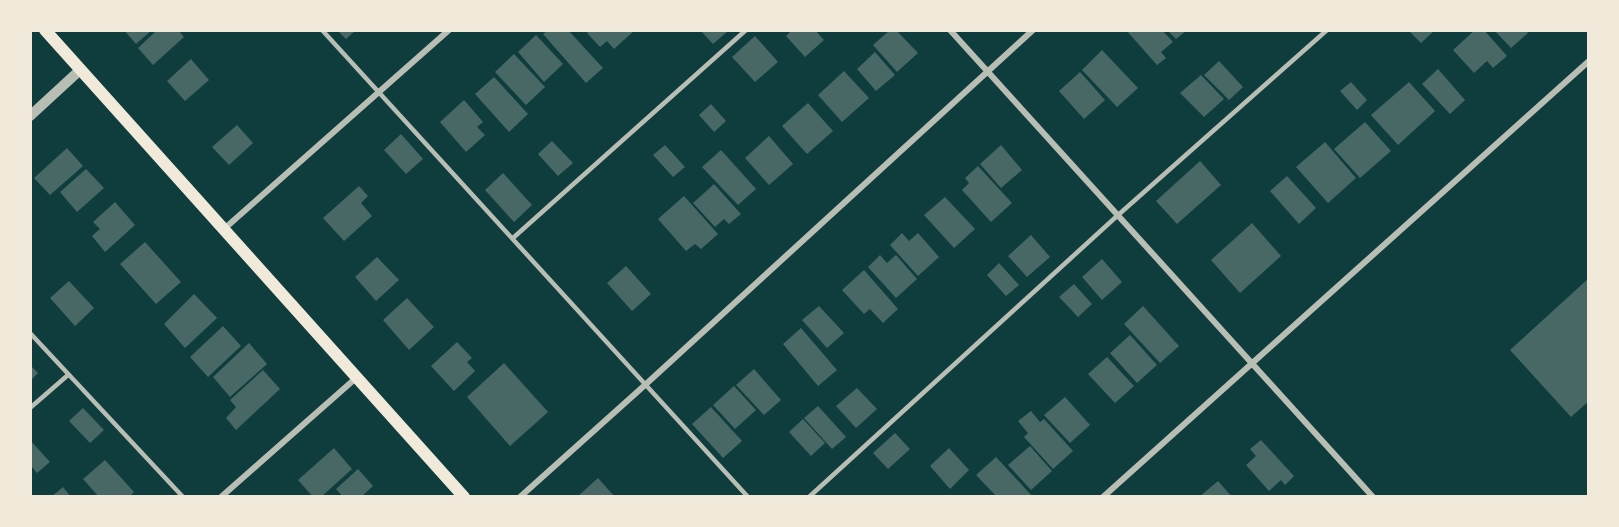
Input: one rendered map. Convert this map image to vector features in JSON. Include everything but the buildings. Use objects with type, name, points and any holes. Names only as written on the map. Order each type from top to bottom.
[{"type":"main road","points":[[45,30],[464,497]]},
{"type":"street","points":[[224,229],[449,30]]},
{"type":"street","points":[[950,30],[1373,497]]},
{"type":"street","points":[[520,497],[1033,30]]},
{"type":"street","points":[[1103,497],[1589,61]]},
{"type":"street","points":[[30,116],[80,70]]},
{"type":"street","points":[[221,497],[356,378]]},
{"type":"lane","points":[[322,30],[748,497]]},
{"type":"lane","points":[[513,238],[746,30]]},
{"type":"lane","points":[[809,497],[1117,216],[1327,30]]},
{"type":"lane","points":[[30,333],[183,497]]},
{"type":"lane","points":[[30,408],[68,375]]}]
